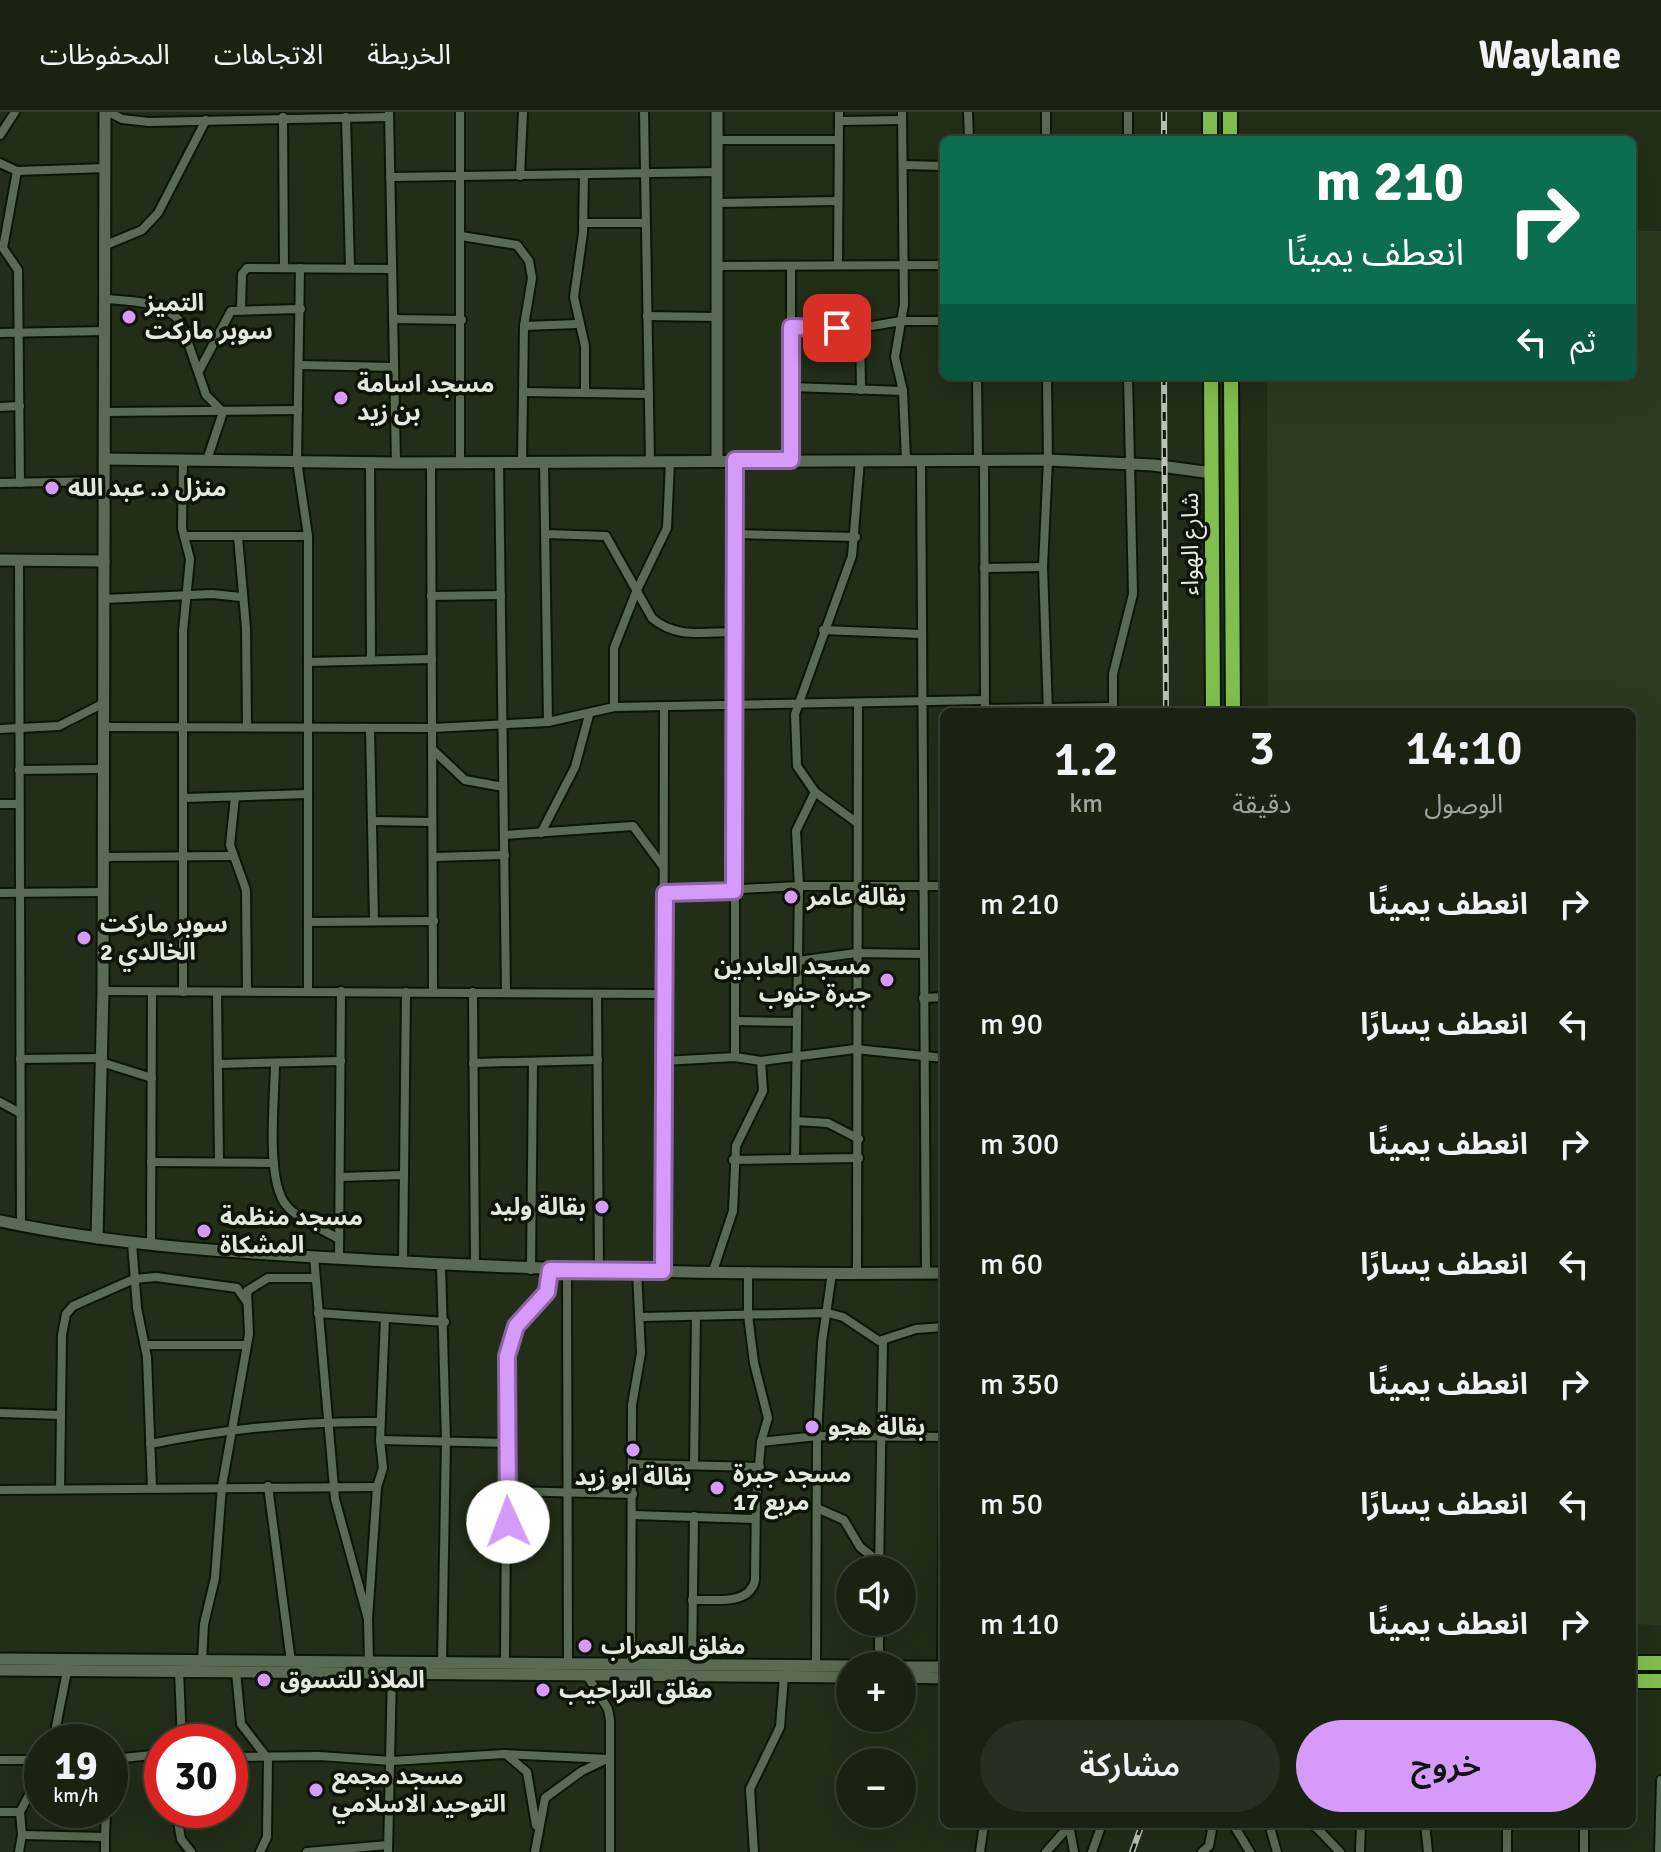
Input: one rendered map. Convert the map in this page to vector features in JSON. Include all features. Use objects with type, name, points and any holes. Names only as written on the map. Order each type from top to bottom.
[{"type":"highway","points":[[1210,112],[1210,136]]},
{"type":"highway","points":[[1230,112],[1230,136]]},
{"type":"highway","name":"شارع الهواء","points":[[1211,380],[1213,708]]},
{"type":"highway","name":"شارع الهواء","points":[[1231,380],[1233,708]]},
{"type":"highway","points":[[1636,1663],[1661,1663]]},
{"type":"highway","points":[[1636,1681],[1661,1681]]},
{"type":"street","points":[[0,135],[15,112]]},
{"type":"street","points":[[97,1238],[103,991],[107,112],[135,122],[389,114],[396,463]]},
{"type":"street","points":[[460,112],[460,462]]},
{"type":"street","points":[[520,176],[523,112]]},
{"type":"street","points":[[644,112],[650,462]]},
{"type":"street","points":[[717,112],[717,460]]},
{"type":"street","points":[[968,112],[969,136]]},
{"type":"street","points":[[1046,112],[1046,136]]},
{"type":"street","points":[[1128,112],[1128,136]]},
{"type":"street","points":[[838,265],[839,116],[902,116],[904,265],[901,321],[895,357],[903,391],[906,460]]},
{"type":"street","points":[[283,117],[284,268]]},
{"type":"street","points":[[346,117],[350,268]]},
{"type":"street","points":[[106,245],[142,230],[158,213],[206,120]]},
{"type":"street","points":[[718,140],[838,140]]},
{"type":"street","points":[[0,163],[17,171],[106,168]]},
{"type":"street","points":[[903,165],[940,166]]},
{"type":"street","points":[[17,171],[2,248],[18,270],[20,483]]},
{"type":"street","points":[[390,177],[718,172]]},
{"type":"street","points":[[584,174],[583,223],[574,297],[577,324],[585,346],[585,392]]},
{"type":"street","points":[[717,203],[838,201]]},
{"type":"street","points":[[583,223],[645,223]]},
{"type":"street","points":[[461,236],[509,242],[523,250],[532,278],[524,326],[522,462]]},
{"type":"street","points":[[717,266],[940,265]]},
{"type":"street","points":[[791,266],[791,460]]},
{"type":"street","points":[[300,268],[297,461],[308,536],[308,991]]},
{"type":"street","points":[[241,309],[244,270],[392,269]]},
{"type":"street","points":[[106,299],[151,304],[173,313],[190,340],[206,395],[223,412]]},
{"type":"street","points":[[200,369],[215,347],[227,314],[241,309],[301,309]]},
{"type":"street","points":[[647,316],[717,317]]},
{"type":"street","points":[[393,319],[462,320]]},
{"type":"street","points":[[791,327],[860,328],[901,321],[940,321]]},
{"type":"street","points":[[524,326],[577,324]]},
{"type":"street","points":[[860,328],[861,390]]},
{"type":"street","points":[[0,333],[106,331]]},
{"type":"street","points":[[299,365],[394,367]]},
{"type":"street","points":[[977,380],[984,568],[984,707]]},
{"type":"street","points":[[1047,380],[1048,460],[1043,567],[1048,708]]},
{"type":"street","points":[[1112,708],[1118,648],[1132,608],[1128,380]]},
{"type":"street","points":[[792,387],[903,391]]},
{"type":"street","points":[[523,392],[649,394]]},
{"type":"street","points":[[0,407],[20,406]]},
{"type":"street","points":[[105,412],[298,410]]},
{"type":"street","points":[[207,460],[223,412]]},
{"type":"street","points":[[105,459],[370,463],[1048,460],[1129,463],[1212,473]]},
{"type":"street","points":[[183,460],[184,536],[190,559],[183,598],[183,992]]},
{"type":"street","points":[[735,460],[735,1057]]},
{"type":"street","points":[[856,822],[815,792],[800,772],[794,757],[793,724],[856,537],[860,460]]},
{"type":"street","points":[[921,460],[926,1273]]},
{"type":"street","points":[[431,462],[433,992]]},
{"type":"street","points":[[544,462],[548,722]]},
{"type":"street","points":[[614,707],[614,648],[636,592],[667,528],[670,462]]},
{"type":"street","points":[[370,463],[371,660]]},
{"type":"street","points":[[499,463],[506,992]]},
{"type":"street","points":[[0,483],[105,481]]},
{"type":"street","points":[[545,534],[606,536],[652,618],[673,632],[734,632]]},
{"type":"street","points":[[734,534],[856,537]]},
{"type":"street","points":[[184,536],[308,536]]},
{"type":"street","points":[[238,537],[246,628],[247,727]]},
{"type":"street","points":[[19,559],[21,1225]]},
{"type":"street","points":[[0,560],[104,561]]},
{"type":"street","points":[[984,568],[1043,567]]},
{"type":"street","points":[[105,599],[183,598],[212,594],[241,597]]},
{"type":"street","points":[[431,596],[501,595]]},
{"type":"street","points":[[823,630],[921,634]]},
{"type":"street","points":[[308,662],[432,659]]},
{"type":"street","points":[[104,727],[433,728],[548,722],[614,707],[921,701],[1005,708]]},
{"type":"street","points":[[0,729],[59,726],[104,703]]},
{"type":"street","points":[[857,1273],[858,703]]},
{"type":"street","points":[[663,1271],[664,708]]},
{"type":"street","points":[[541,833],[575,767],[589,715]]},
{"type":"street","points":[[370,728],[374,921]]},
{"type":"street","points":[[433,750],[465,780],[503,787]]},
{"type":"street","points":[[19,770],[103,769]]},
{"type":"street","points":[[795,1159],[799,886],[796,831],[815,792]]},
{"type":"street","points":[[184,798],[307,794]]},
{"type":"street","points":[[235,797],[232,856],[246,890],[247,991]]},
{"type":"street","points":[[0,804],[18,804]]},
{"type":"street","points":[[373,821],[432,822]]},
{"type":"street","points":[[504,835],[580,827],[633,826],[662,865]]},
{"type":"street","points":[[434,857],[505,855]]},
{"type":"street","points":[[103,857],[232,856]]},
{"type":"street","points":[[665,893],[799,886],[940,886]]},
{"type":"street","points":[[0,893],[103,892]]},
{"type":"street","points":[[309,922],[434,921]]},
{"type":"street","points":[[798,961],[856,953],[922,954]]},
{"type":"street","points":[[103,991],[663,994]]},
{"type":"street","points":[[339,1258],[341,991]]},
{"type":"street","points":[[151,1245],[152,992]]},
{"type":"street","points":[[217,992],[219,1162]]},
{"type":"street","points":[[403,1262],[406,992]]},
{"type":"street","points":[[473,992],[475,1266]]},
{"type":"street","points":[[597,994],[599,1272]]},
{"type":"street","points":[[923,998],[940,997]]},
{"type":"street","points":[[735,1021],[796,1022]]},
{"type":"street","points":[[663,1061],[735,1057],[761,1061],[855,1049],[940,1058]]},
{"type":"street","points":[[20,1059],[101,1060],[152,1078]]},
{"type":"street","points":[[473,1063],[598,1060]]},
{"type":"street","points":[[218,1064],[341,1061]]},
{"type":"street","points":[[713,1271],[733,1211],[736,1146],[761,1100],[761,1061]]},
{"type":"street","points":[[275,1063],[274,1163],[278,1191],[286,1206],[339,1239]]},
{"type":"street","points":[[531,1270],[533,1063]]},
{"type":"street","points":[[0,1102],[20,1113]]},
{"type":"street","points":[[796,1121],[828,1123],[859,1139]]},
{"type":"street","points":[[733,1160],[859,1158]]},
{"type":"street","points":[[151,1162],[274,1163]]},
{"type":"street","points":[[340,1177],[404,1175]]},
{"type":"street","points":[[0,1221],[151,1245],[531,1270],[940,1273]]},
{"type":"street","points":[[132,1242],[134,1279],[145,1345],[152,1488]]},
{"type":"street","points":[[314,1257],[334,1485],[368,1619]]},
{"type":"street","points":[[441,1265],[446,1441],[442,1663]]},
{"type":"street","points":[[505,1663],[508,1346],[516,1326],[544,1298],[550,1270]]},
{"type":"street","points":[[567,1271],[570,1493],[568,1665]]},
{"type":"street","points":[[692,1600],[745,1597],[753,1591],[755,1519],[767,1408],[757,1381],[748,1315],[748,1271]]},
{"type":"street","points":[[631,1664],[632,1405],[640,1367],[641,1317],[637,1272]]},
{"type":"street","points":[[816,1666],[817,1436],[822,1342],[832,1273]]},
{"type":"street","points":[[60,1489],[62,1335],[66,1314],[73,1306],[134,1279],[164,1278],[237,1288],[248,1304]]},
{"type":"street","points":[[202,1661],[204,1624],[215,1578],[222,1486],[247,1345],[247,1291],[263,1279],[315,1278]]},
{"type":"street","points":[[318,1313],[445,1322]]},
{"type":"street","points":[[641,1317],[828,1313],[843,1317],[883,1341]]},
{"type":"street","points":[[694,1465],[696,1316]]},
{"type":"street","points":[[369,1663],[368,1619],[377,1487],[383,1468],[380,1422],[385,1318]]},
{"type":"street","points":[[883,1341],[916,1329],[940,1327]]},
{"type":"street","points":[[879,1556],[883,1341]]},
{"type":"street","points":[[145,1345],[247,1345]]},
{"type":"street","points":[[0,1413],[61,1415]]},
{"type":"street","points":[[150,1444],[326,1421],[380,1422]]},
{"type":"street","points":[[761,1442],[817,1436],[940,1437]]},
{"type":"street","points":[[380,1440],[507,1443]]},
{"type":"street","points":[[633,1464],[760,1467]]},
{"type":"street","points":[[268,1486],[291,1662]]},
{"type":"street","points":[[0,1490],[377,1487]]},
{"type":"street","points":[[507,1491],[633,1494]]},
{"type":"street","points":[[817,1508],[844,1520],[869,1556]]},
{"type":"street","points":[[633,1515],[755,1519]]},
{"type":"street","points":[[692,1665],[694,1516]]},
{"type":"street","points":[[0,1659],[836,1666]]},
{"type":"street","points":[[916,1668],[940,1671]]},
{"type":"street","points":[[0,1670],[836,1677]]},
{"type":"street","points":[[57,1724],[67,1671]]},
{"type":"street","points":[[179,1671],[181,1724]]},
{"type":"street","points":[[916,1675],[940,1671]]},
{"type":"street","points":[[236,1672],[241,1724],[268,1759],[267,1837],[260,1852]]},
{"type":"street","points":[[307,1852],[388,1849],[392,1672]]},
{"type":"street","points":[[586,1674],[608,1709],[612,1736],[608,1759],[610,1852]]},
{"type":"street","points":[[754,1852],[750,1789],[780,1727],[784,1676]]},
{"type":"street","points":[[248,1758],[319,1756],[392,1761],[504,1754],[608,1759]]},
{"type":"street","points":[[504,1754],[527,1772],[537,1836]]},
{"type":"street","points":[[536,1852],[545,1798],[582,1771],[608,1759]]},
{"type":"street","points":[[0,1760],[24,1760]]},
{"type":"street","points":[[1659,1852],[1661,1780]]},
{"type":"street","points":[[19,1852],[22,1835],[20,1812],[24,1804]]},
{"type":"street","points":[[0,1812],[20,1812]]},
{"type":"street","points":[[105,1828],[105,1852]]},
{"type":"street","points":[[179,1828],[181,1839],[191,1852]]},
{"type":"street","points":[[980,1852],[983,1828]]},
{"type":"street","points":[[1046,1852],[1067,1828]]},
{"type":"street","points":[[1070,1828],[1074,1852]]},
{"type":"street","points":[[1092,1852],[1101,1828]]},
{"type":"street","points":[[1202,1852],[1209,1846],[1212,1828]]},
{"type":"street","points":[[1235,1828],[1250,1852]]},
{"type":"street","points":[[1270,1828],[1277,1852]]},
{"type":"street","points":[[1317,1828],[1340,1852]]},
{"type":"street","points":[[1360,1852],[1361,1828]]},
{"type":"street","points":[[1425,1828],[1428,1852]]},
{"type":"street","points":[[1507,1828],[1507,1852]]},
{"type":"street","points":[[1584,1828],[1584,1852]]},
{"type":"street","points":[[22,1835],[105,1837]]},
{"type":"shaded area","points":[[1636,231],[1661,231],[1661,1625],[1636,1624],[1636,708],[1268,708],[1267,380],[1636,380]]},
{"type":"railway","points":[[1164,112],[1164,136]]},
{"type":"railway","points":[[1164,380],[1166,708]]},
{"type":"railway","points":[[1132,1852],[1141,1828]]},
{"type":"place","name":"التميز سوبر ماركت","points":[[129,317]]},
{"type":"place","name":"مسجد اسامة بن زيد","points":[[341,398]]},
{"type":"place","name":"منزل د. عبد الله","points":[[52,488]]},
{"type":"place","name":"بقالة عامر","points":[[791,897]]},
{"type":"place","name":"سوبر ماركت الخالدي 2","points":[[84,938]]},
{"type":"place","name":"مسجد العابدين جبرة جنوب","points":[[887,980]]},
{"type":"place","name":"بقالة وليد","points":[[602,1207]]},
{"type":"place","name":"مسجد منظمة المشكاة","points":[[204,1231]]},
{"type":"place","name":"بقالة هجو","points":[[812,1427]]},
{"type":"place","name":"بقالة ابو زيد","points":[[633,1450]]},
{"type":"place","name":"مسجد جبرة مربع 17","points":[[717,1488]]},
{"type":"place","name":"مغلق العمراب","points":[[585,1646]]},
{"type":"place","name":"الملاذ للتسوق","points":[[264,1680]]},
{"type":"place","name":"مغلق التراحيب","points":[[543,1690]]},
{"type":"place","name":"مسجد مجمع التوحيد الاسلامي","points":[[316,1790]]},
{"type":"route","points":[[508,1522],[507,1356],[516,1326],[544,1298],[550,1270],[663,1271],[665,893],[734,891],[735,460],[791,460],[791,327],[837,328]]}]
